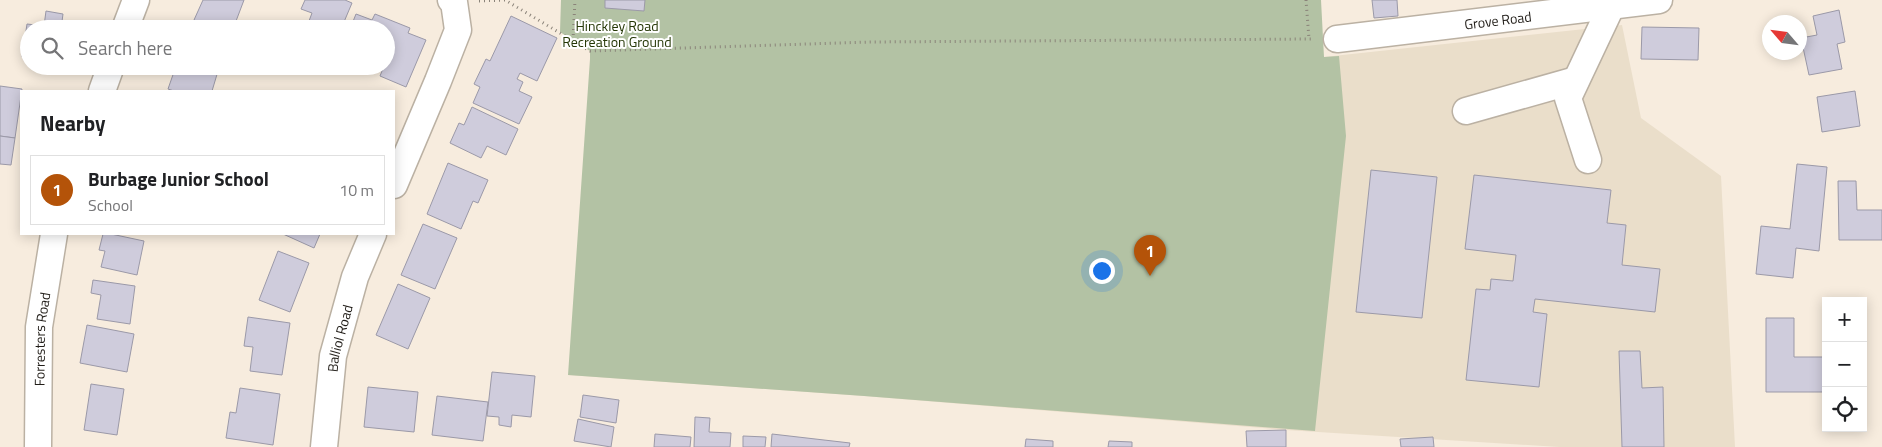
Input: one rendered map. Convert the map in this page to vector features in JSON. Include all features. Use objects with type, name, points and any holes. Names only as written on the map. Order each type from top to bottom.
[{"type":"street","points":[[129,20],[136,0]]},
{"type":"street","name":"Grove Road","points":[[1337,39],[1659,0]]},
{"type":"street","points":[[395,183],[458,30],[453,1]]},
{"type":"street","points":[[1588,160],[1568,98],[1611,7]]},
{"type":"street","points":[[102,90],[108,75]]},
{"type":"street","points":[[1466,111],[1576,80]]},
{"type":"street","name":"Forresters Road","points":[[38,447],[39,326],[54,235]]},
{"type":"street","name":"Balliol Road","points":[[324,447],[333,356],[355,277],[373,235]]},
{"type":"path","points":[[453,1],[505,0],[590,51],[870,42],[1337,39]]},
{"type":"path","points":[[573,40],[575,0]]},
{"type":"path","points":[[1306,0],[1308,39]]},
{"type":"shaded area","points":[[1622,25],[1641,118],[1721,176],[1735,447],[1559,447],[1286,430],[864,396],[568,375],[1324,57]]},
{"type":"green space","name":"Hinckley Road Recreation Ground","points":[[561,0],[1321,0],[1324,57],[1339,56],[1346,136],[1315,431],[568,375],[590,51],[560,32]]},
{"type":"building","points":[[203,0],[244,0],[236,20],[194,20]]},
{"type":"building","points":[[305,0],[345,0],[352,3],[345,20],[309,20],[312,13],[301,9]]},
{"type":"building","points":[[605,0],[645,0],[644,11],[605,8]]},
{"type":"building","points":[[1372,0],[1397,0],[1398,16],[1374,18]]},
{"type":"building","points":[[1839,10],[1845,42],[1837,44],[1842,69],[1809,75],[1806,60],[1807,37],[1817,35],[1813,16]]},
{"type":"building","points":[[46,11],[63,14],[62,20],[45,20]]},
{"type":"building","points":[[356,14],[372,20],[354,20]]},
{"type":"building","points":[[375,14],[390,20],[372,20]]},
{"type":"building","points":[[511,16],[557,38],[537,81],[520,73],[517,79],[523,82],[519,91],[532,97],[519,124],[473,103],[480,87],[474,84],[486,59],[490,61]]},
{"type":"building","points":[[395,22],[410,28],[408,33],[426,40],[406,87],[380,76],[395,75]]},
{"type":"building","points":[[1642,27],[1699,28],[1698,60],[1641,59]]},
{"type":"building","points":[[173,75],[217,75],[212,90],[168,89]]},
{"type":"building","points":[[0,86],[22,89],[20,90],[15,138],[0,136]]},
{"type":"building","points":[[1855,91],[1860,126],[1822,132],[1817,97]]},
{"type":"building","points":[[472,107],[518,129],[506,155],[487,146],[481,158],[450,143],[459,123],[464,125]]},
{"type":"building","points":[[0,136],[15,138],[11,165],[0,164]]},
{"type":"building","points":[[448,163],[488,180],[478,203],[473,201],[461,229],[427,214]]},
{"type":"building","points":[[1797,164],[1827,167],[1819,251],[1796,248],[1793,278],[1756,274],[1761,226],[1790,229]]},
{"type":"building","points":[[1371,170],[1437,177],[1422,318],[1356,312]]},
{"type":"building","points":[[1474,175],[1611,190],[1607,223],[1626,225],[1622,265],[1660,269],[1655,312],[1535,299],[1533,312],[1547,314],[1539,387],[1466,380],[1476,289],[1490,290],[1491,279],[1513,281],[1516,255],[1465,249]]},
{"type":"building","points":[[1838,181],[1856,181],[1857,210],[1882,210],[1882,240],[1839,240]]},
{"type":"building","points":[[423,224],[457,238],[435,289],[401,275]]},
{"type":"building","points":[[103,235],[116,235],[144,241],[137,275],[101,267],[105,251],[99,250]]},
{"type":"building","points":[[285,235],[320,235],[314,248]]},
{"type":"building","points":[[278,251],[309,263],[290,312],[259,300]]},
{"type":"building","points":[[93,280],[135,286],[130,324],[97,319],[101,295],[91,293]]},
{"type":"building","points":[[398,284],[430,298],[408,349],[376,335]]},
{"type":"building","points":[[248,317],[290,323],[282,375],[250,371],[253,347],[244,346]]},
{"type":"building","points":[[1766,318],[1794,318],[1794,357],[1822,357],[1822,392],[1766,392]]},
{"type":"building","points":[[87,325],[134,334],[127,372],[80,363]]},
{"type":"building","points":[[1619,351],[1640,351],[1642,388],[1663,387],[1664,447],[1622,447]]},
{"type":"building","points":[[492,372],[535,376],[531,417],[512,415],[511,427],[499,425],[499,417],[487,416]]},
{"type":"building","points":[[91,384],[124,389],[117,435],[84,430]]},
{"type":"building","points":[[368,387],[418,392],[414,432],[364,427]]},
{"type":"building","points":[[240,388],[280,394],[273,445],[226,438],[230,412],[236,413]]},
{"type":"building","points":[[583,395],[619,400],[616,423],[580,417]]},
{"type":"building","points":[[437,396],[488,402],[483,441],[432,435]]},
{"type":"building","points":[[695,417],[710,418],[709,432],[731,433],[730,447],[694,447]]},
{"type":"building","points":[[578,419],[614,427],[611,447],[574,441]]},
{"type":"building","points":[[1286,430],[1286,447],[1247,447],[1246,431]]},
{"type":"building","points":[[655,434],[691,437],[690,447],[654,447]]},
{"type":"building","points":[[772,434],[850,443],[849,447],[771,447]]},
{"type":"building","points":[[743,436],[766,437],[765,447],[743,447]]},
{"type":"building","points":[[1433,437],[1434,447],[1401,447],[1400,439]]},
{"type":"building","points":[[1026,439],[1053,441],[1053,447],[1025,447]]},
{"type":"building","points":[[1109,441],[1132,442],[1132,447],[1108,447]]},
{"type":"place","name":"Burbage Junior School","points":[[1150,276]]}]
